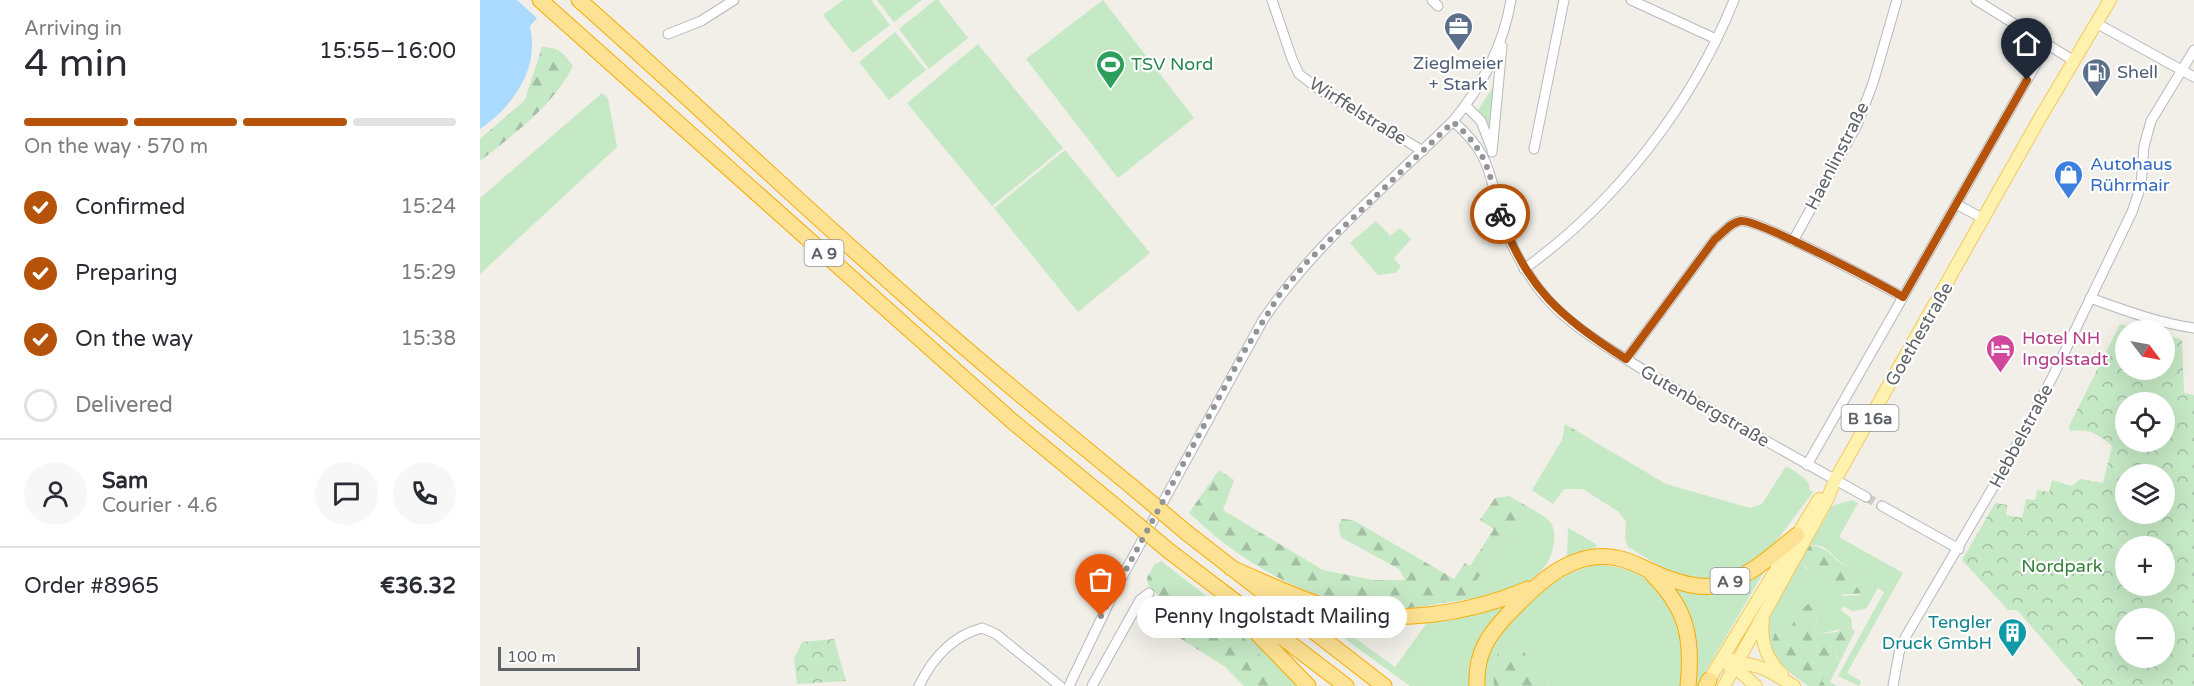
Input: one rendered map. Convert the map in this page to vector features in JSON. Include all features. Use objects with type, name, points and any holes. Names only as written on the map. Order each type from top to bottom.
[{"type":"highway","name":"A 9","points":[[540,0],[1012,421],[1169,551],[1346,686]]},
{"type":"highway","name":"A 9","points":[[579,0],[891,284],[982,363],[1187,533],[1384,686]]},
{"type":"highway","name":"A 9","points":[[1231,568],[1332,608],[1390,616],[1419,615],[1500,600],[1536,585],[1575,561],[1596,557],[1616,558],[1690,585],[1721,584],[1749,573],[1797,535]]},
{"type":"highway","name":"A 9","points":[[1650,572],[1667,589],[1684,620],[1690,648],[1688,686]]},
{"type":"highway","name":"A 9","points":[[1477,686],[1477,664],[1480,653],[1500,622],[1536,585]]},
{"type":"highway","name":"A 9","points":[[1224,594],[1248,618],[1336,686]]},
{"type":"highway","name":"A 9","points":[[1248,618],[1257,633],[1308,686]]},
{"type":"main road","name":"Goethestraße","points":[[1835,480],[2110,0]]},
{"type":"main road","name":"B 16a","points":[[1707,683],[1822,494],[1835,480]]},
{"type":"main road","name":"B 16a","points":[[1724,686],[1822,509],[1835,480]]},
{"type":"main road","points":[[1764,616],[1761,629],[1767,656],[1776,669],[1794,686]]},
{"type":"main road","points":[[1731,644],[1735,664],[1743,676],[1756,686]]},
{"type":"main road","points":[[1707,683],[1719,672],[1735,664],[1747,664],[1762,669],[1794,686]]},
{"type":"street","points":[[668,34],[701,21],[734,0]]},
{"type":"street","name":"Wirffelstraße","points":[[1272,0],[1299,74],[1320,90],[1423,151]]},
{"type":"street","points":[[1492,152],[1502,38],[1511,0]]},
{"type":"street","points":[[1534,149],[1564,0]]},
{"type":"street","points":[[1631,0],[1716,39]]},
{"type":"street","points":[[1524,269],[1557,245],[1591,214],[1639,160],[1683,98],[1716,39],[1734,0]]},
{"type":"street","name":"Haenlinstraße","points":[[1793,241],[1857,125],[1873,83],[1897,0]]},
{"type":"street","points":[[1976,0],[1993,4],[2047,45],[2074,61]]},
{"type":"street","points":[[2096,23],[2194,77]]},
{"type":"street","points":[[1069,686],[1116,588],[1263,320],[1280,294],[1307,262],[1453,122],[1489,69],[1502,38]]},
{"type":"street","name":"Goethestraße","points":[[1807,465],[2047,45]]},
{"type":"street","name":"Hebbelstraße","points":[[1893,686],[1899,653],[1906,636],[1959,549],[2042,396],[2135,203],[2141,186],[2144,146],[2151,121],[2194,50]]},
{"type":"street","name":"Gutenbergstraße","points":[[1466,106],[1481,121],[1492,152],[1492,176]]},
{"type":"street","name":"Gutenbergstraße","points":[[1453,122],[1469,136],[1482,154],[1492,176],[1508,237],[1524,269],[1554,307],[1572,323],[1674,389],[1866,497]]},
{"type":"street","points":[[1956,204],[1984,219]]},
{"type":"street","points":[[1626,359],[1715,239],[1733,224],[1742,221],[1753,223],[1793,241],[1903,297]]},
{"type":"street","points":[[2090,298],[2132,313],[2194,328]]},
{"type":"street","points":[[1882,506],[1959,549]]},
{"type":"street","points":[[1092,686],[1140,600],[1149,593]]},
{"type":"street","points":[[919,686],[939,654],[964,636],[982,628],[996,634],[1060,686]]},
{"type":"green space","points":[[843,0],[871,0],[890,25],[853,53],[823,15]]},
{"type":"green space","points":[[877,0],[922,0],[894,22]]},
{"type":"green space","points":[[938,0],[968,38],[929,69],[899,29]]},
{"type":"green space","name":"TSV Nord","points":[[1103,0],[1194,118],[1118,178],[1026,59]]},
{"type":"green space","points":[[895,32],[926,70],[889,100],[859,62]]},
{"type":"green space","points":[[978,44],[1063,148],[992,206],[907,103]]},
{"type":"green space","points":[[542,47],[560,52],[573,66],[544,107],[480,161],[480,139],[525,100]]},
{"type":"green space","points":[[1493,87],[1490,126],[1478,110]]},
{"type":"green space","points":[[602,93],[608,98],[617,147],[480,274],[480,198]]},
{"type":"green space","points":[[1065,150],[1150,253],[1078,312],[994,208]]},
{"type":"green space","points":[[1376,221],[1390,236],[1400,228],[1411,239],[1394,258],[1401,267],[1395,273],[1378,275],[1350,243]]},
{"type":"green space","name":"Nordpark","points":[[2115,334],[2115,380],[2175,380],[2175,338],[2182,340],[2184,393],[2194,395],[2194,686],[2083,686],[2017,610],[2008,610],[1962,560],[1995,503],[2007,505],[2006,515],[2022,518],[2026,499],[2035,500],[2037,490],[2049,492],[2052,480],[2072,486],[2080,479],[2103,483],[2112,446],[2093,433],[2082,430],[2070,431],[2069,426]]},
{"type":"green space","points":[[1565,424],[1590,439],[1562,440]]},
{"type":"green space","points":[[1590,439],[1666,484],[1750,508],[1762,504],[1786,466],[1805,479],[1813,492],[1778,539],[1752,565],[1709,581],[1677,576],[1628,547],[1625,539],[1626,522],[1619,512],[1583,489],[1564,489],[1553,504],[1532,490],[1562,440]]},
{"type":"green space","points":[[1219,470],[1234,480],[1223,510],[1323,570],[1373,580],[1405,580],[1399,569],[1342,538],[1339,524],[1342,519],[1353,520],[1454,579],[1465,563],[1470,566],[1494,529],[1480,520],[1495,498],[1509,496],[1530,508],[1462,600],[1408,608],[1369,607],[1330,599],[1273,575],[1232,549],[1189,513]]},
{"type":"green space","points":[[1852,500],[1858,503],[1839,537],[1903,573],[1847,673],[1861,681],[1859,686],[1838,676],[1884,592],[1878,588],[1866,609],[1852,611],[1843,606],[1841,610],[1851,618],[1852,629],[1846,628],[1819,634],[1813,631],[1818,616],[1808,604],[1799,612],[1786,636],[1779,636],[1770,647],[1768,626],[1770,616],[1800,562],[1805,568],[1826,576],[1842,596],[1860,595],[1859,568],[1848,567],[1823,547],[1810,545],[1832,506]]},
{"type":"green space","points":[[1530,508],[1547,519],[1554,533],[1553,548],[1540,572],[1529,581],[1504,592],[1462,600]]},
{"type":"green space","points":[[1568,528],[1596,544],[1597,547],[1567,556]]},
{"type":"green space","points":[[1810,545],[1827,551],[1846,566],[1865,572],[1869,579],[1864,593],[1838,595],[1833,590],[1834,586],[1830,581],[1804,566],[1800,562]]},
{"type":"green space","points":[[1161,561],[1239,621],[1268,647],[1302,686],[1286,686],[1250,643],[1154,565]]},
{"type":"green space","points":[[1154,565],[1250,643],[1286,686],[1244,686],[1224,666],[1178,637],[1183,621],[1148,585],[1147,578]]},
{"type":"green space","points":[[1599,565],[1613,566],[1636,573],[1655,586],[1670,605],[1684,636],[1682,686],[1550,686],[1548,681],[1532,667],[1521,646],[1510,640],[1497,654],[1493,673],[1494,686],[1482,686],[1490,647],[1502,629],[1525,604],[1569,574]]},
{"type":"green space","points":[[1765,570],[1697,686],[1692,686],[1674,584]]},
{"type":"green space","points":[[1291,597],[1330,611],[1326,617],[1395,667],[1432,616],[1514,601],[1472,686],[1410,686]]},
{"type":"green space","points":[[1808,604],[1816,607],[1817,610],[1813,631],[1819,634],[1837,632],[1842,628],[1855,631],[1849,643],[1836,650],[1838,666],[1826,673],[1822,681],[1826,686],[1808,686],[1780,665],[1770,647],[1775,633],[1786,636],[1799,612]]},
{"type":"green space","points":[[834,639],[846,681],[797,684],[794,659],[802,642]]},
{"type":"green space","points":[[1510,640],[1521,646],[1532,667],[1546,678],[1550,686],[1494,686],[1493,673],[1497,654]]},
{"type":"green space","points":[[1849,643],[1830,682],[1837,686],[1826,686],[1822,681],[1826,673],[1833,671],[1838,660],[1836,650]]},
{"type":"water","points":[[480,0],[553,0],[530,26],[531,57],[523,81],[509,103],[480,129]]},
{"type":"pier","points":[[517,0],[556,0],[539,20]]},
{"type":"tunnel","points":[[1866,497],[1882,506]]},
{"type":"way so far","points":[[1101,616],[1242,355],[1280,294],[1307,262],[1453,122],[1469,136],[1482,154],[1492,176],[1500,214]]},
{"type":"place","name":"Zieglmeier + Stark","points":[[1458,52]]},
{"type":"place","name":"TSV Nord","points":[[1110,90]]},
{"type":"place","name":"Shell","points":[[2096,98]]},
{"type":"place","name":"Autohaus Rührmair","points":[[2069,200]]},
{"type":"place","name":"Hotel NH Ingolstadt","points":[[2001,374]]},
{"type":"place","name":"Penny Ingolstadt Mailing","points":[[1101,616]]},
{"type":"place","name":"Tengler Druck GmbH","points":[[2013,658]]},
{"type":"route","points":[[1500,214],[1518,258],[1539,290],[1572,323],[1626,359],[1715,239],[1733,224],[1742,221],[1753,223],[1793,241],[1903,297],[2027,80]]}]
